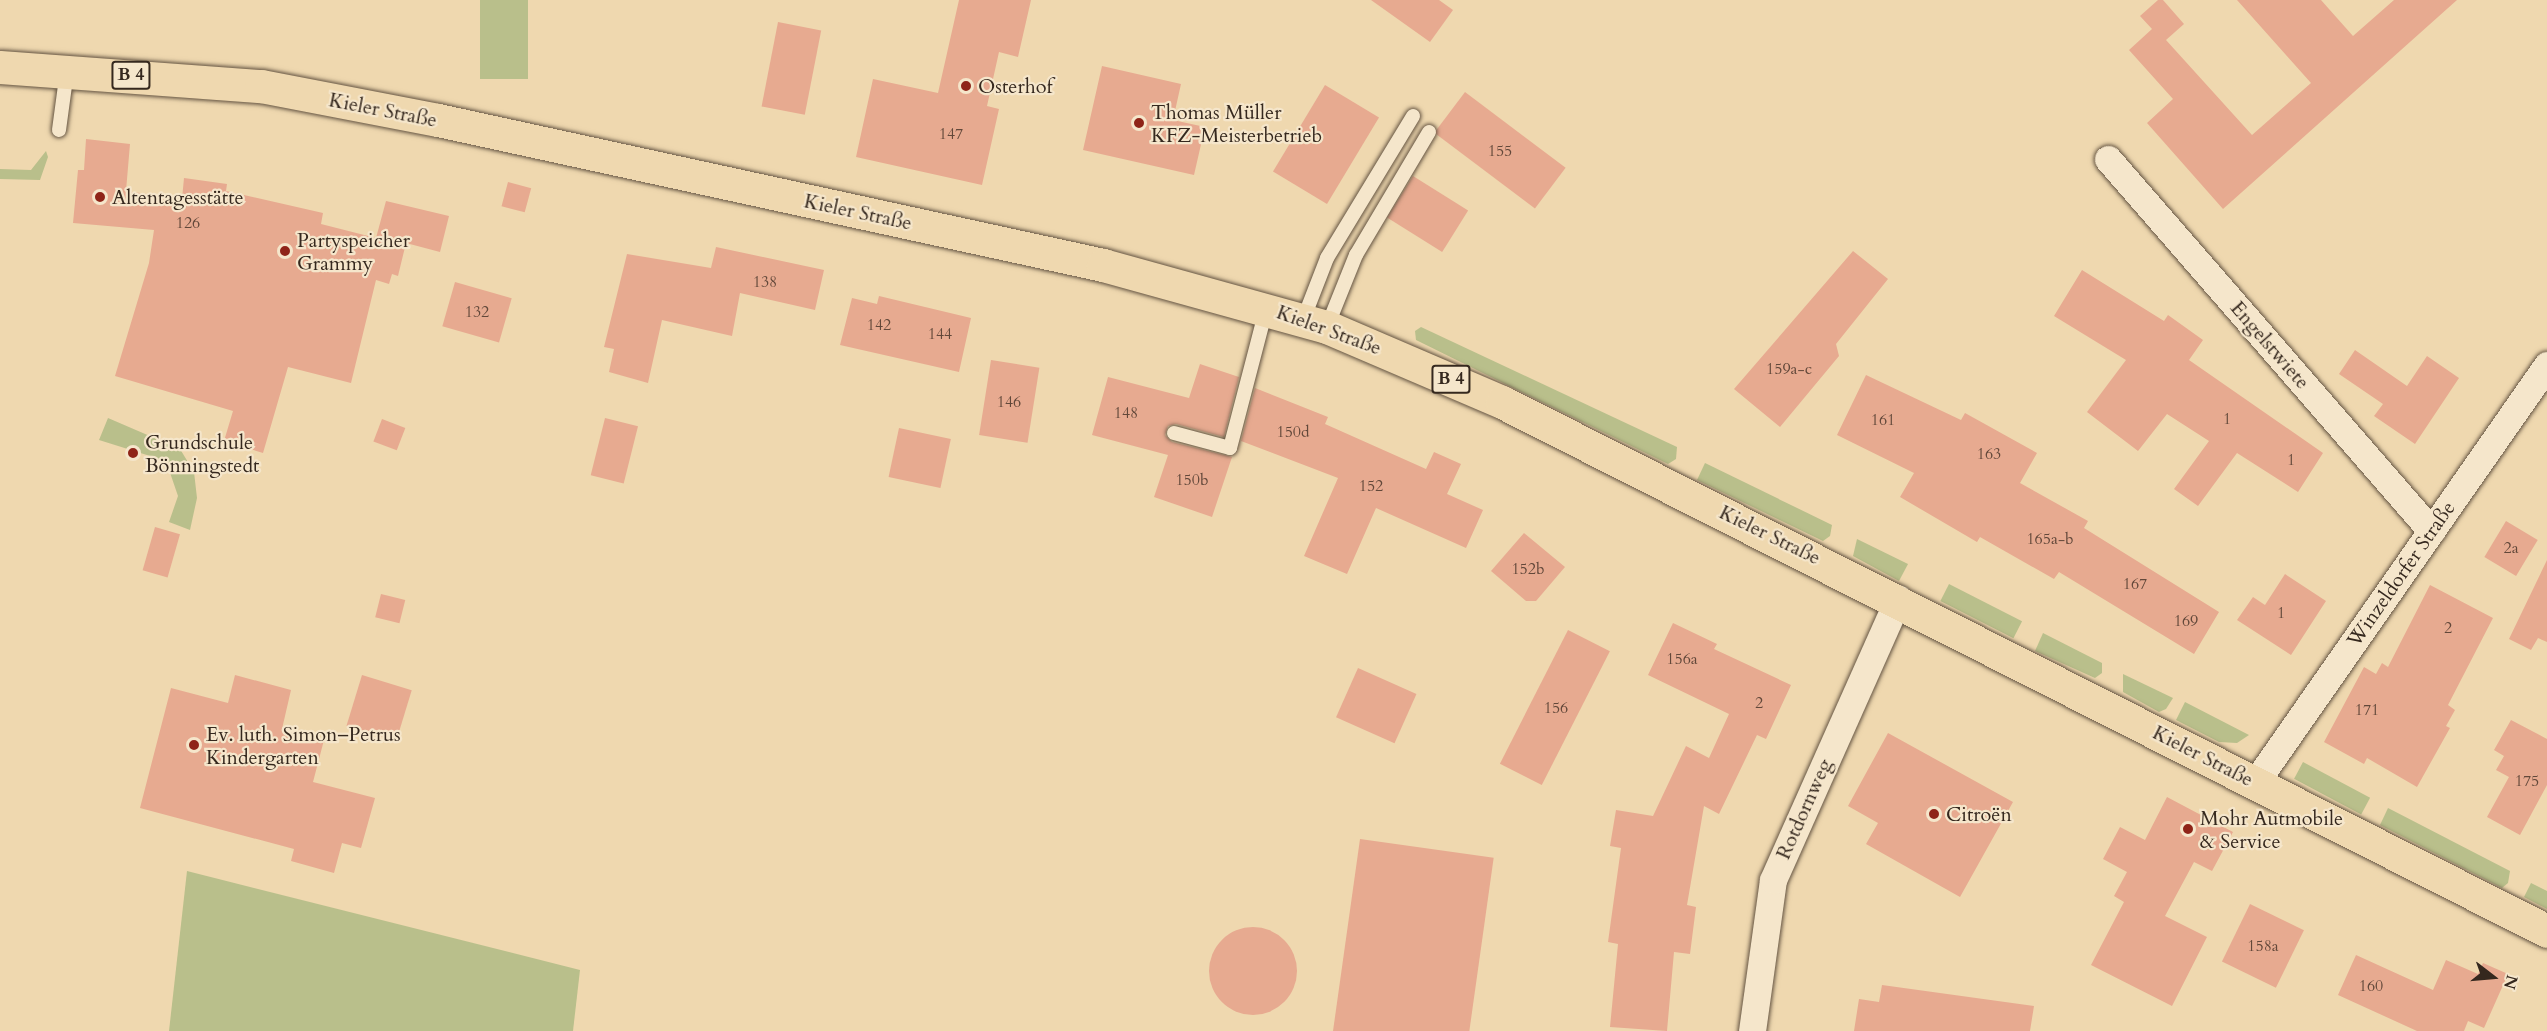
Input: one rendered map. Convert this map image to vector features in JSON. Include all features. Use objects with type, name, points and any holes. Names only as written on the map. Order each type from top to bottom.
[{"type":"main road","name":"Kieler Straße","points":[[0,67],[261,86],[438,120],[1103,265],[1267,308],[1315,324],[1502,402],[1898,598],[2547,931]]},
{"type":"street","name":"Engelstwiete","points":[[2108,159],[2431,531]]},
{"type":"street","name":"Winzeldorfer Straße","points":[[2255,783],[2547,365]]},
{"type":"street","name":"Rotdornweg","points":[[1752,1031],[1773,880],[1898,598]]},
{"type":"lane","points":[[59,130],[67,71]]},
{"type":"lane","points":[[1315,324],[1327,258],[1413,116]]},
{"type":"lane","points":[[1315,324],[1429,132]]},
{"type":"lane","points":[[1174,433],[1230,448],[1267,308]]},
{"type":"green space","points":[[480,0],[528,0],[528,79],[480,79]]},
{"type":"green space","points":[[46,151],[48,157],[40,180],[0,179],[0,169],[31,170]]},
{"type":"green space","points":[[1421,327],[1677,447],[1676,459],[1668,464],[1416,340],[1415,331]]},
{"type":"green space","points":[[108,418],[180,449],[194,472],[197,498],[190,530],[169,522],[178,496],[166,461],[99,440]]},
{"type":"green space","points":[[1705,463],[1832,525],[1830,536],[1823,541],[1697,480]]},
{"type":"green space","points":[[1857,539],[1908,564],[1899,581],[1853,556]]},
{"type":"green space","points":[[1949,584],[2022,621],[2013,638],[1940,601]]},
{"type":"green space","points":[[2043,633],[2102,663],[2102,673],[2095,678],[2035,651]]},
{"type":"green space","points":[[2123,674],[2173,698],[2166,709],[2159,712],[2123,692]]},
{"type":"green space","points":[[2185,702],[2249,735],[2237,743],[2219,742],[2176,720]]},
{"type":"green space","points":[[2303,762],[2370,798],[2361,814],[2294,779]]},
{"type":"green space","points":[[2388,808],[2510,871],[2508,883],[2502,888],[2380,825]]},
{"type":"green space","points":[[187,871],[580,970],[573,1031],[169,1031]]},
{"type":"green space","points":[[2531,883],[2547,891],[2547,909],[2524,897]]},
{"type":"building","name":"Osterhof","points":[[959,0],[1031,0],[1018,57],[999,52],[987,106],[999,109],[982,185],[856,157],[873,79],[938,93]]},
{"type":"building","points":[[1371,0],[1439,0],[1453,10],[1430,42]]},
{"type":"building","points":[[2158,0],[2163,0],[2184,24],[2166,40],[2252,135],[2311,83],[2237,0],[2321,0],[2353,36],[2394,0],[2457,0],[2223,209],[2147,123],[2173,99],[2129,50],[2152,29],[2140,16]]},
{"type":"building","points":[[778,22],[821,30],[805,115],[762,106]]},
{"type":"building","name":"Thomas Müller KFZ-Meisterbetrieb","points":[[1102,66],[1181,84],[1173,120],[1205,127],[1194,175],[1083,150]]},
{"type":"building","points":[[1325,85],[1379,117],[1327,204],[1273,172]]},
{"type":"building","points":[[1465,92],[1566,168],[1535,209],[1434,133]]},
{"type":"building","points":[[86,139],[130,144],[126,191],[182,199],[184,178],[227,184],[226,191],[323,213],[321,224],[376,238],[386,201],[449,216],[440,252],[406,243],[398,276],[392,274],[389,284],[376,280],[351,383],[288,367],[263,453],[224,441],[233,411],[115,376],[149,263],[154,230],[73,223],[78,170],[84,170]]},
{"type":"building","points":[[1413,176],[1468,210],[1442,252],[1387,218]]},
{"type":"building","points":[[508,182],[531,188],[525,212],[502,206]]},
{"type":"building","points":[[716,247],[824,270],[815,310],[740,293],[732,336],[662,320],[648,383],[609,372],[614,349],[604,347],[627,254],[711,268]]},
{"type":"building","points":[[1853,251],[1888,279],[1836,344],[1839,356],[1780,427],[1734,389]]},
{"type":"building","points":[[2082,270],[2164,321],[2168,315],[2203,340],[2189,360],[2323,453],[2298,492],[2237,453],[2198,506],[2174,489],[2209,441],[2167,414],[2138,451],[2087,412],[2126,360],[2054,316]]},
{"type":"building","points":[[455,282],[512,298],[499,342],[442,326]]},
{"type":"building","points":[[879,296],[971,318],[959,372],[840,345],[852,298],[877,304]]},
{"type":"building","points":[[2355,350],[2407,386],[2427,356],[2459,378],[2415,444],[2374,416],[2383,404],[2339,374]]},
{"type":"building","points":[[991,360],[1039,368],[1028,443],[979,435]]},
{"type":"building","points":[[1200,364],[1239,377],[1224,437],[1176,424],[1168,426],[1165,435],[1172,442],[1232,457],[1212,517],[1154,497],[1168,455],[1092,435],[1108,377],[1189,398]]},
{"type":"building","points":[[1866,375],[1961,420],[1965,413],[2037,453],[2020,483],[2088,521],[2084,528],[2219,612],[2194,654],[2059,572],[2054,579],[1980,537],[1977,542],[1900,497],[1914,473],[1837,435]]},
{"type":"building","points":[[1255,388],[1328,417],[1325,424],[1426,469],[1434,452],[1461,464],[1447,494],[1483,510],[1466,548],[1376,508],[1347,574],[1304,556],[1338,478],[1241,441]]},
{"type":"building","points":[[605,418],[638,426],[624,483],[591,475]]},
{"type":"building","points":[[382,419],[405,428],[397,450],[373,441]]},
{"type":"building","points":[[899,428],[951,439],[940,488],[889,477]]},
{"type":"building","points":[[2506,521],[2538,540],[2516,576],[2484,557]]},
{"type":"building","points":[[155,527],[180,534],[168,577],[143,570]]},
{"type":"building","points":[[1524,533],[1565,567],[1536,601],[1526,601],[1491,571]]},
{"type":"building","points":[[2547,560],[2547,642],[2538,638],[2531,650],[2509,639]]},
{"type":"building","points":[[2285,574],[2326,601],[2291,655],[2237,620],[2253,597],[2265,605]]},
{"type":"building","points":[[2430,585],[2493,618],[2448,705],[2455,710],[2446,726],[2450,728],[2417,787],[2367,758],[2364,764],[2324,742],[2364,667],[2376,674],[2382,663],[2388,667]]},
{"type":"building","points":[[381,594],[405,600],[399,623],[375,617]]},
{"type":"building","points":[[1673,623],[1717,644],[1714,649],[1791,685],[1766,739],[1757,735],[1719,814],[1704,806],[1687,905],[1696,907],[1690,954],[1674,952],[1667,1031],[1610,1027],[1618,944],[1608,942],[1621,848],[1610,846],[1616,810],[1653,816],[1686,746],[1709,758],[1729,714],[1648,675]]},
{"type":"building","points":[[1568,630],[1610,651],[1542,785],[1500,764]]},
{"type":"building","points":[[1358,668],[1416,694],[1395,743],[1336,717]]},
{"type":"building","points":[[235,675],[291,690],[282,729],[324,740],[313,782],[375,798],[361,848],[342,843],[334,873],[291,861],[294,849],[140,808],[171,688],[228,703]]},
{"type":"building","points":[[362,675],[412,690],[396,741],[347,726]]},
{"type":"building","points":[[2511,720],[2547,739],[2547,785],[2520,835],[2487,817],[2509,777],[2496,770],[2504,756],[2494,750]]},
{"type":"building","name":"Citroën","points":[[1888,733],[2013,802],[1960,897],[1866,844],[1878,823],[1848,806]]},
{"type":"building","points":[[2167,797],[2233,832],[2212,871],[2194,862],[2165,916],[2207,937],[2172,1006],[2091,965],[2124,902],[2114,896],[2127,872],[2103,859],[2120,827],[2145,840]]},
{"type":"building","points":[[1360,839],[1494,858],[1469,1031],[1333,1031]]},
{"type":"building","points":[[2250,904],[2304,930],[2276,988],[2222,962]]},
{"type":"building","points":[[1253,927],[1270,931],[1284,940],[1293,954],[1297,971],[1293,988],[1284,1002],[1270,1011],[1253,1015],[1236,1011],[1222,1002],[1213,988],[1209,971],[1213,954],[1222,940],[1236,931]]},
{"type":"building","points":[[2356,955],[2433,990],[2446,960],[2478,974],[2483,963],[2508,974],[2484,1028],[2468,1021],[2464,1031],[2417,1031],[2338,995]]},
{"type":"building","points":[[1882,985],[2034,1006],[2030,1031],[1854,1031],[1859,999],[1879,1002]]},
{"type":"place","name":"Osterhof","points":[[966,86]]},
{"type":"place","name":"Thomas Müller KFZ-Meisterbetrieb","points":[[1139,123]]},
{"type":"place","name":"Altentagesstätte","points":[[100,197]]},
{"type":"place","name":"Partyspeicher Grammy","points":[[285,251]]},
{"type":"place","name":"Grundschule Bönningstedt","points":[[133,453]]},
{"type":"place","name":"Ev. luth. Simon–Petrus Kindergarten","points":[[194,745]]},
{"type":"place","name":"Citroën","points":[[1934,814]]},
{"type":"place","name":"Mohr Autmobile & Service","points":[[2188,829]]}]
